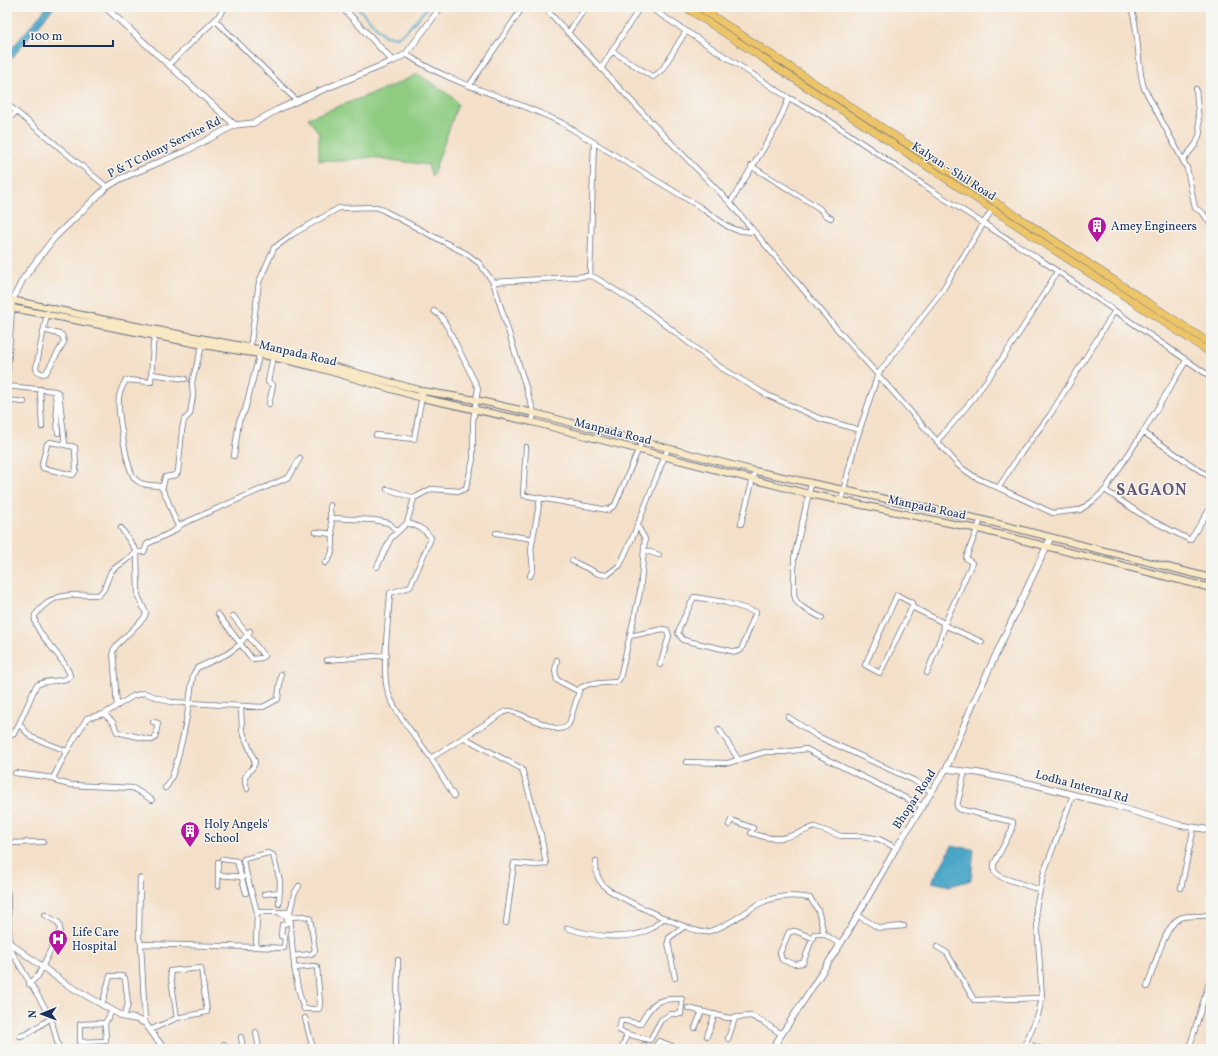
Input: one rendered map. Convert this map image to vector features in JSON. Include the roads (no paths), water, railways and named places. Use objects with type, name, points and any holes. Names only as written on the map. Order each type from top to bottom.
[{"type":"main road","name":"Kalyan - Shil Road","points":[[685,7],[992,210],[1210,348]]},
{"type":"main road","name":"Kalyan - Shil Road","points":[[698,7],[996,203],[1210,348]]},
{"type":"main road","name":"Manpada Road","points":[[10,300],[61,314],[203,342],[260,351],[334,369],[367,375],[423,391],[476,400],[642,441],[755,471],[842,491],[981,519],[1211,578]]},
{"type":"main road","name":"Manpada Road","points":[[9,307],[48,314],[61,314]]},
{"type":"main road","name":"Manpada Road","points":[[334,369],[364,381],[422,398],[532,422],[809,494],[978,529],[1211,588]]},
{"type":"main road","points":[[364,381],[367,375]]},
{"type":"street","points":[[105,7],[235,125],[254,123],[297,101],[393,61],[406,54],[440,7]]},
{"type":"street","points":[[169,64],[215,20],[226,7]]},
{"type":"street","points":[[342,7],[350,9],[393,61]]},
{"type":"street","points":[[469,86],[523,7]]},
{"type":"street","points":[[544,7],[601,69],[730,203],[752,232],[828,320],[938,440],[959,466],[975,476],[1053,513],[1080,510],[1105,490],[1143,432],[1186,361]]},
{"type":"street","points":[[568,33],[586,7]]},
{"type":"street","points":[[601,69],[640,7]]},
{"type":"street","points":[[649,7],[789,98],[821,115],[1057,272],[1211,377]]},
{"type":"street","points":[[1132,7],[1135,17],[1140,75],[1144,88],[1187,168],[1195,208],[1203,212],[1211,225]]},
{"type":"street","points":[[215,20],[297,101]]},
{"type":"street","points":[[612,51],[653,77],[662,70],[686,31]]},
{"type":"street","points":[[406,54],[427,69],[538,111],[594,142],[694,203],[727,226],[736,230],[752,232]]},
{"type":"street","points":[[1183,160],[1196,144],[1200,133],[1196,89]]},
{"type":"street","points":[[730,203],[751,166],[776,128],[789,98]]},
{"type":"street","points":[[7,104],[107,187]]},
{"type":"street","points":[[7,121],[16,112]]},
{"type":"street","name":"P & T Colony Service Rd","points":[[7,372],[10,300],[23,279],[54,238],[107,187],[122,178],[186,151],[235,125]]},
{"type":"street","points":[[590,276],[594,142]]},
{"type":"street","points":[[751,166],[819,208],[825,215],[831,218]]},
{"type":"street","points":[[841,501],[842,491],[878,374],[940,294],[996,203]]},
{"type":"street","points":[[250,350],[259,282],[274,248],[293,234],[339,208],[378,207],[467,254],[479,263],[493,282],[534,414],[532,422]]},
{"type":"street","points":[[938,440],[963,413],[1005,354],[1057,272]]},
{"type":"street","points":[[493,282],[590,276],[596,278],[645,309],[720,366],[767,395],[821,419],[860,430]]},
{"type":"street","points":[[387,489],[414,498],[431,489],[460,491],[466,488],[472,460],[474,409],[478,388],[442,316],[434,311]]},
{"type":"street","points":[[999,487],[1018,457],[1050,415],[1114,312]]},
{"type":"street","points":[[44,330],[62,335],[64,342],[46,373],[43,374],[37,371],[36,368],[44,330],[48,314]]},
{"type":"street","points":[[155,332],[152,380],[150,382],[126,380],[118,399],[126,455],[132,475],[136,481],[145,485],[164,486],[165,477],[176,475],[178,472],[182,430],[184,420],[190,414],[193,396],[192,382],[203,342]]},
{"type":"street","points":[[234,456],[239,421],[245,410],[260,351]]},
{"type":"street","points":[[270,404],[273,384],[268,382],[273,354]]},
{"type":"street","points":[[152,374],[185,379]]},
{"type":"street","points":[[7,386],[55,391],[59,393],[61,397],[65,445]]},
{"type":"street","points":[[40,390],[42,427]]},
{"type":"street","points":[[55,391],[58,433]]},
{"type":"street","points":[[376,435],[414,439],[423,391]]},
{"type":"street","points":[[7,400],[24,402]]},
{"type":"street","points":[[1143,432],[1211,478]]},
{"type":"street","points":[[526,447],[522,493],[540,499],[603,510],[611,509],[614,505],[640,449],[642,441]]},
{"type":"street","points":[[48,443],[65,445],[74,446],[76,448],[74,474],[71,475],[43,468],[42,464],[48,443]]},
{"type":"street","points":[[572,561],[599,574],[606,575],[620,565],[668,448]]},
{"type":"street","points":[[7,736],[14,733],[36,686],[41,683],[64,679],[70,676],[68,670],[56,652],[36,626],[35,615],[42,605],[60,595],[99,595],[104,589],[111,571],[137,552],[144,552],[147,544],[174,531],[178,526],[206,512],[256,493],[289,477],[300,458]]},
{"type":"street","points":[[741,524],[755,471]]},
{"type":"street","points":[[811,484],[794,558],[794,594],[796,601],[802,607],[822,618]]},
{"type":"street","points":[[160,486],[168,499],[171,513],[178,526]]},
{"type":"street","points":[[1105,490],[1145,517],[1190,540],[1211,507]]},
{"type":"street","points":[[377,567],[391,538],[407,524],[414,498]]},
{"type":"street","points":[[530,576],[533,569],[531,549],[540,499]]},
{"type":"street","points":[[325,563],[331,558],[332,553],[333,534],[330,518],[330,505]]},
{"type":"street","points":[[330,518],[374,520],[389,523],[398,532]]},
{"type":"street","points":[[927,672],[944,629],[944,625],[972,563],[966,558],[981,519]]},
{"type":"street","points":[[407,524],[418,526],[426,531],[431,538],[410,587],[390,593],[387,690],[390,698],[432,758],[454,796]]},
{"type":"street","points":[[432,758],[506,711],[511,711],[557,729],[564,728],[569,725],[578,691],[583,685],[617,682],[620,678],[640,592],[645,539],[637,525]]},
{"type":"street","points":[[117,706],[113,652],[116,646],[144,618],[146,614],[138,596],[137,552],[121,528]]},
{"type":"street","points":[[316,532],[333,534]]},
{"type":"street","points":[[496,533],[533,539]]},
{"type":"street","name":"Bhopar Road","points":[[772,1049],[780,1034],[840,944],[896,848],[946,769],[971,708],[1051,537]]},
{"type":"street","points":[[644,550],[659,555]]},
{"type":"street","points":[[912,607],[880,673],[865,665],[897,595],[912,603],[912,607],[942,622],[944,625],[982,642]]},
{"type":"street","points":[[694,597],[724,602],[756,612],[741,650],[736,652],[683,640],[678,633],[694,597]]},
{"type":"street","points":[[218,614],[252,659],[258,660],[264,657],[249,633],[233,616]]},
{"type":"street","points":[[630,636],[666,629],[669,636],[660,665]]},
{"type":"street","points":[[166,788],[171,780],[185,727],[192,675],[197,668],[227,654],[249,633]]},
{"type":"street","points":[[327,660],[387,655]]},
{"type":"street","points":[[557,660],[555,671],[558,680],[578,691]]},
{"type":"street","points":[[53,778],[86,718],[96,714],[104,714],[133,696],[144,693],[171,702],[240,707],[264,706],[278,699],[281,674]]},
{"type":"street","points":[[240,707],[242,730],[255,762],[246,773],[245,783],[248,789]]},
{"type":"street","points":[[104,714],[113,722],[117,732],[152,740],[156,738],[158,723],[154,722]]},
{"type":"street","points":[[788,717],[817,736],[913,780],[932,792]]},
{"type":"street","points":[[19,724],[31,737],[67,751]]},
{"type":"street","points":[[719,729],[738,759]]},
{"type":"street","points":[[465,738],[522,769],[541,835],[546,864],[535,865],[514,863],[506,923]]},
{"type":"street","points":[[686,762],[728,763],[765,752],[784,752],[806,749],[922,806]]},
{"type":"street","name":"Lodha Internal Rd","points":[[946,769],[965,771],[1073,795],[1179,825],[1211,830]]},
{"type":"street","points":[[965,771],[957,806],[960,809],[1013,822],[1012,829],[994,864],[994,870],[1001,877],[1040,890]]},
{"type":"street","points":[[15,773],[53,778],[58,782],[71,785],[132,788],[152,800]]},
{"type":"street","points":[[1023,1049],[1038,1015],[1042,998],[1036,908],[1044,872],[1073,795]]},
{"type":"street","points":[[730,825],[731,820],[753,828],[751,833],[768,839],[788,838],[814,827],[841,836],[862,836],[879,839],[896,848]]},
{"type":"street","points":[[1181,888],[1194,827]]},
{"type":"street","points":[[7,843],[43,842]]},
{"type":"street","points":[[256,947],[257,913],[243,859],[268,853],[272,854],[280,881],[279,904]]},
{"type":"street","points":[[218,886],[220,860],[236,860],[246,893]]},
{"type":"street","points":[[596,861],[597,876],[605,887],[613,893],[664,918],[685,926],[705,932],[724,926],[759,904],[793,895],[810,898],[818,910],[824,934]]},
{"type":"street","points":[[218,876],[247,877]]},
{"type":"street","points":[[140,878],[139,938],[141,944],[145,1023]]},
{"type":"street","points":[[294,968],[317,967],[320,1004],[318,1009],[304,1009],[298,991],[294,968],[292,956],[290,912],[294,894],[300,886]]},
{"type":"street","points":[[264,894],[280,892]]},
{"type":"street","points":[[7,894],[8,942],[29,984],[50,1018],[59,1049]]},
{"type":"street","points":[[257,913],[290,912]]},
{"type":"street","points":[[141,944],[284,948],[285,937],[281,936],[282,925],[287,922],[287,916],[285,914],[257,913]]},
{"type":"street","points":[[1147,987],[1171,926],[1178,919],[1183,917],[1207,916],[1211,914]]},
{"type":"street","points":[[29,984],[38,976],[60,926],[59,922],[45,915]]},
{"type":"street","points":[[857,915],[882,929],[904,926]]},
{"type":"street","points":[[290,918],[305,916],[310,918],[315,951],[312,954],[292,956]]},
{"type":"street","points":[[567,928],[590,935],[627,936],[652,928],[664,918]]},
{"type":"street","points":[[675,978],[668,942],[669,938],[685,926]]},
{"type":"street","points":[[813,938],[795,931],[789,932],[780,953],[782,960],[795,964],[803,963],[813,938],[814,934],[824,934],[840,944]]},
{"type":"street","points":[[8,942],[66,984],[112,1012],[145,1023],[164,1049]]},
{"type":"street","points":[[937,947],[947,953],[974,1000],[1042,998]]},
{"type":"street","points":[[396,1049],[398,960]]},
{"type":"street","points":[[150,1030],[177,1018],[207,1012],[201,968],[170,971],[177,1018]]},
{"type":"street","points":[[102,1005],[110,976],[122,976],[125,978],[128,1004],[124,1017]]},
{"type":"street","points":[[1189,1049],[1211,976]]},
{"type":"street","points":[[663,1000],[682,1000],[681,1014],[671,1014],[661,1020],[650,1040],[627,1034],[620,1030],[622,1019],[640,1024],[646,1013],[656,1002],[663,1000]]},
{"type":"street","points":[[688,1008],[728,1018],[751,1016],[780,1034]]},
{"type":"street","points":[[695,1028],[702,1011]]},
{"type":"street","points":[[104,1023],[80,1024],[80,1042],[106,1041],[104,1023],[112,1012]]},
{"type":"street","points":[[707,1036],[715,1014]]},
{"type":"street","points":[[20,1036],[28,1034],[50,1018]]},
{"type":"street","points":[[305,1018],[313,1049],[321,1049]]},
{"type":"street","points":[[728,1039],[735,1018]]},
{"type":"street","points":[[256,1032],[259,1049]]},
{"type":"street","points":[[622,1049],[627,1034]]},
{"type":"street","points":[[242,1037],[243,1049]]},
{"type":"street","points":[[654,1049],[659,1041],[672,1046],[673,1049]]},
{"type":"street","points":[[1026,1043],[1042,1049]]},
{"type":"water","points":[[47,7],[54,7],[7,64],[7,54]]},
{"type":"water","points":[[952,846],[974,849],[971,880],[950,886],[932,882]]},
{"type":"waterway","points":[[357,7],[385,36],[397,37],[407,30],[428,7]]},
{"type":"place","name":"Amey Engineers","points":[[1097,243]]},
{"type":"place","name":"Holy Angels' School","points":[[190,848]]},
{"type":"place","name":"Life Care Hospital","points":[[58,956]]},
{"type":"district","name":"SAGAON","points":[[1152,489]]}]
